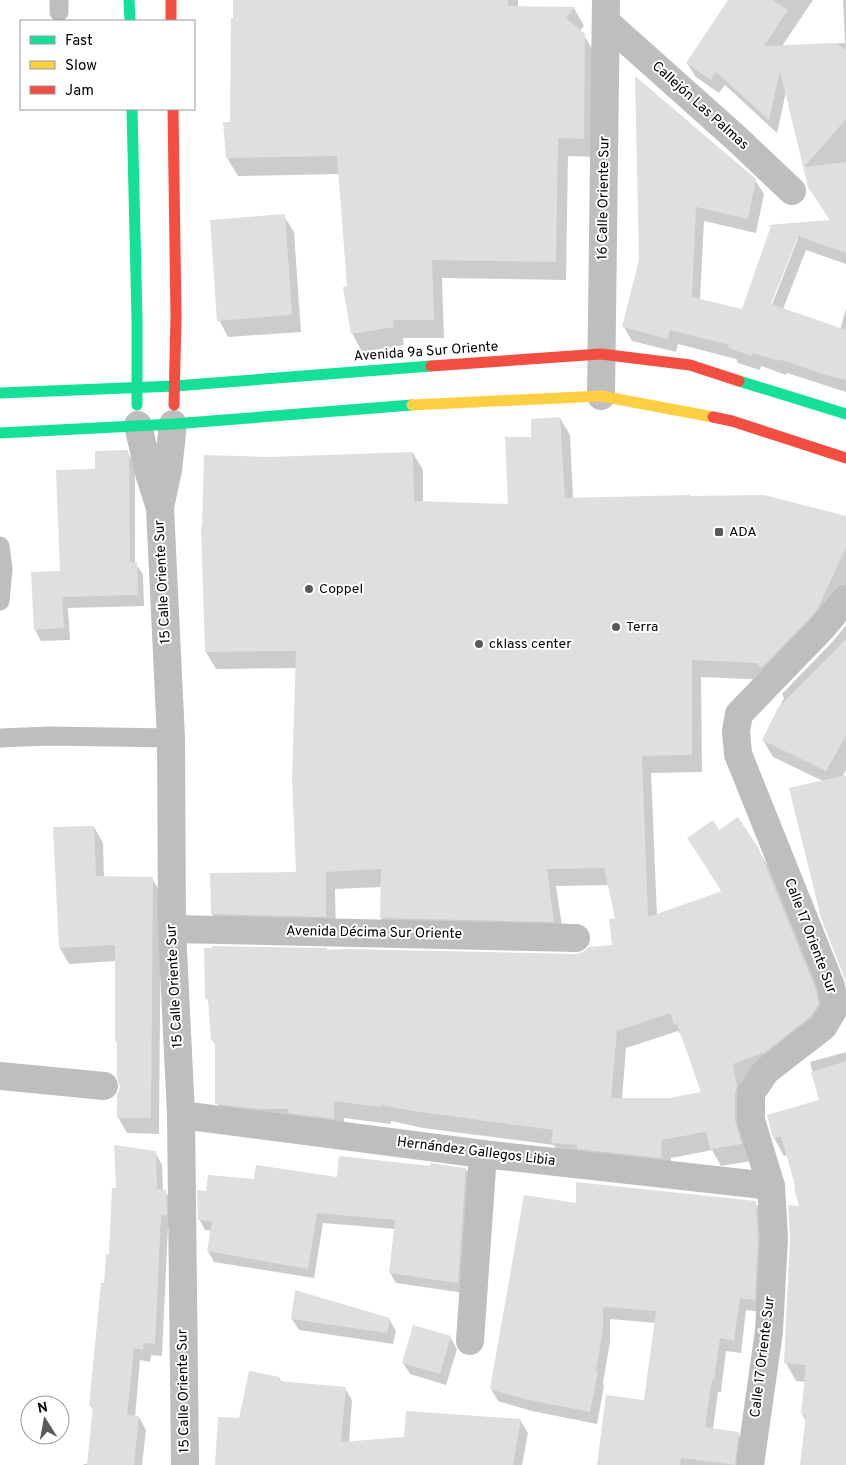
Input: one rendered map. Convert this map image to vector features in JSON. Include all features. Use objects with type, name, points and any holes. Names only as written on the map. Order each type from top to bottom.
[{"type":"main road","points":[[130,0],[130,20]]},
{"type":"main road","points":[[171,0],[171,20]]},
{"type":"main road","name":"15 Calle Oriente Sur","points":[[132,110],[138,426]]},
{"type":"main road","name":"15 Calle Oriente Sur","points":[[173,110],[176,316],[173,424]]},
{"type":"main road","name":"Avenida 9a Sur Oriente","points":[[0,392],[174,386],[601,354],[690,365],[846,414]]},
{"type":"main road","points":[[0,433],[173,424],[444,403],[601,396],[732,421],[846,458]]},
{"type":"street","name":"Callejón Las Palmas","points":[[606,11],[792,191]]},
{"type":"street","name":"16 Calle Oriente Sur","points":[[601,396],[606,11]]},
{"type":"street","name":"15 Calle Oriente Sur","points":[[173,424],[168,470],[160,508],[171,738],[172,929],[182,1115],[185,1465]]},
{"type":"street","name":"15 Calle Oriente Sur","points":[[138,426],[148,473],[160,508]]},
{"type":"street","name":"Calle 17 Oriente Sur","points":[[750,1465],[769,1330],[774,1238],[771,1186],[751,1120],[750,1093],[766,1072],[823,1027],[835,1007],[831,986],[738,754],[736,731],[739,714],[822,628],[846,599]]},
{"type":"street","name":"Avenida Décima Sur Oriente","points":[[172,929],[576,938]]},
{"type":"street","points":[[0,1076],[104,1086]]},
{"type":"street","name":"Hernández Gallegos Libia","points":[[182,1115],[483,1154],[771,1186]]},
{"type":"street","points":[[470,1341],[483,1154]]},
{"type":"lane","points":[[0,546],[3,569],[0,601]]},
{"type":"lane","points":[[0,738],[49,736],[171,738]]},
{"type":"building","points":[[233,0],[508,0],[508,6],[575,7],[566,18],[585,34],[584,139],[558,138],[556,262],[432,260],[434,320],[393,320],[394,327],[351,334],[343,287],[347,286],[337,156],[226,158],[223,122],[230,122],[231,18],[233,18]]},
{"type":"building","points":[[728,0],[773,0],[788,10],[764,46],[835,43],[846,50],[846,119],[804,167],[846,162],[846,253],[798,236],[771,304],[846,330],[846,380],[779,359],[778,361],[753,353],[752,356],[728,348],[729,345],[670,330],[668,339],[622,327],[639,260],[635,76],[756,179],[748,219],[696,207],[692,297],[742,309],[771,226],[768,225],[830,220],[808,187],[780,71],[769,120],[716,72],[711,80],[686,63]]},
{"type":"building","points":[[285,214],[292,315],[217,321],[210,220]]},
{"type":"building","points":[[560,417],[565,498],[764,495],[846,516],[846,547],[818,608],[810,618],[761,668],[757,663],[692,660],[692,755],[642,756],[648,917],[722,891],[687,838],[713,820],[719,830],[738,817],[758,847],[816,990],[819,1004],[811,1016],[765,1052],[733,1064],[737,1087],[735,1093],[735,1120],[742,1144],[710,1149],[706,1132],[710,1131],[662,1140],[660,1158],[577,1149],[577,1145],[551,1143],[553,1130],[381,1105],[381,1107],[334,1101],[334,1119],[288,1113],[288,1109],[258,1109],[215,1104],[215,1040],[211,1041],[208,999],[205,999],[204,948],[212,948],[212,946],[576,954],[583,952],[589,947],[612,945],[609,919],[615,918],[604,868],[547,869],[554,922],[380,918],[381,869],[326,872],[326,917],[211,914],[210,873],[296,872],[292,778],[296,651],[205,652],[201,527],[204,455],[269,457],[413,452],[414,501],[508,504],[505,437],[531,437],[531,419]],"holes":[[[670,1013],[674,1025],[677,1024],[701,1092],[669,1098],[611,1098],[617,1031]]]},
{"type":"building","points":[[128,450],[130,562],[137,562],[138,595],[62,597],[64,628],[34,630],[31,572],[60,571],[56,470],[95,469],[95,451]]},
{"type":"building","points":[[846,639],[846,736],[826,771],[762,740],[778,708]]},
{"type":"building","points":[[846,775],[846,982],[821,918],[789,788]]},
{"type":"building","points":[[94,826],[96,876],[153,877],[151,1118],[117,1118],[117,1095],[120,1087],[117,1078],[117,1041],[115,1041],[115,945],[59,948],[53,827]]},
{"type":"building","points":[[846,1061],[846,1465],[800,1465],[806,1415],[801,1414],[806,1365],[784,1363],[790,1239],[788,1205],[799,1206],[794,1188],[796,1187],[781,1137],[773,1138],[767,1115],[819,1100],[811,1072]]},
{"type":"building","points":[[114,1145],[156,1151],[157,1189],[166,1190],[167,1216],[161,1215],[155,1344],[144,1343],[143,1350],[134,1348],[127,1415],[139,1416],[134,1465],[87,1465],[93,1406],[89,1406],[101,1283],[104,1283],[106,1254],[109,1254],[112,1188],[116,1188]]},
{"type":"building","points":[[339,1156],[430,1166],[430,1163],[466,1168],[458,1283],[389,1273],[395,1220],[317,1213],[308,1269],[207,1251],[212,1221],[198,1220],[197,1190],[206,1191],[208,1175],[254,1179],[256,1165],[337,1177]]},
{"type":"building","points":[[576,1182],[756,1201],[758,1238],[755,1300],[740,1298],[734,1341],[720,1338],[705,1427],[739,1432],[735,1465],[681,1458],[680,1465],[597,1465],[606,1395],[644,1400],[656,1311],[603,1307],[603,1328],[596,1372],[598,1372],[590,1412],[524,1399],[490,1389],[524,1195],[576,1203]]},
{"type":"building","points":[[295,1290],[390,1318],[387,1333],[291,1319]]},
{"type":"building","points":[[413,1325],[451,1336],[440,1374],[402,1363]]},
{"type":"building","points":[[249,1371],[280,1377],[279,1381],[346,1387],[341,1442],[404,1437],[406,1411],[521,1419],[513,1465],[215,1465],[218,1417],[239,1418]]},
{"type":"traffic: fast","points":[[129,0],[130,20]]},
{"type":"traffic: fast","points":[[132,110],[137,405]]},
{"type":"traffic: fast","points":[[0,393],[175,386],[431,366]]},
{"type":"traffic: fast","points":[[739,381],[846,414]]},
{"type":"traffic: fast","points":[[0,433],[173,424],[412,405]]},
{"type":"traffic: slow","points":[[412,405],[601,396],[713,417]]},
{"type":"traffic: jam","points":[[171,0],[171,20]]},
{"type":"traffic: jam","points":[[173,110],[176,316],[174,405]]},
{"type":"traffic: jam","points":[[431,366],[601,354],[690,365],[739,381]]},
{"type":"traffic: jam","points":[[713,417],[732,421],[846,458]]},
{"type":"place","name":"ADA","points":[[719,532]]},
{"type":"place","name":"Coppel","points":[[309,589]]},
{"type":"place","name":"Terra","points":[[616,627]]},
{"type":"place","name":"cklass center","points":[[479,644]]}]
